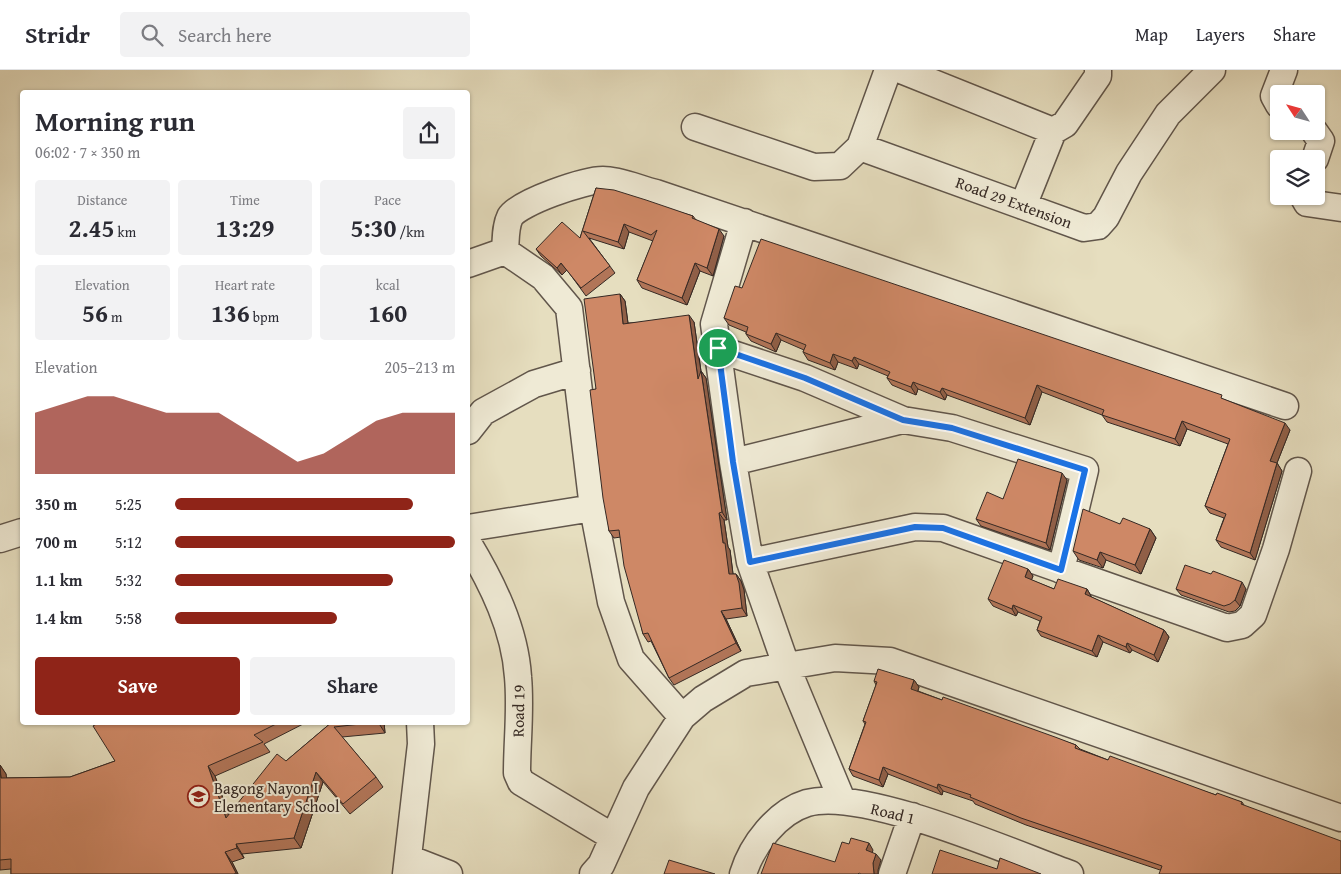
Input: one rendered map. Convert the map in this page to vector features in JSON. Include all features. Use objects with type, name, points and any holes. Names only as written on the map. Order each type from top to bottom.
[{"type":"street","points":[[695,127],[814,167],[830,168],[840,166],[860,147],[888,70]]},
{"type":"street","points":[[901,70],[1053,131]]},
{"type":"street","points":[[1023,206],[1053,131],[1065,124],[1098,76],[1098,70]]},
{"type":"street","name":"Road 29 Extension","points":[[860,147],[1084,228],[1098,226],[1106,217],[1129,173],[1168,114],[1212,70]]},
{"type":"street","points":[[1278,85],[1284,70]]},
{"type":"street","points":[[505,251],[508,223],[511,216],[521,207],[590,182],[604,180],[656,193],[744,222],[1285,406]]},
{"type":"street","points":[[1321,205],[1341,208]]},
{"type":"street","points":[[744,222],[714,324],[733,462],[750,562],[787,668],[842,800]]},
{"type":"street","points":[[470,263],[505,251]]},
{"type":"street","points":[[505,251],[543,276],[569,308],[593,508],[611,602],[631,659],[682,717]]},
{"type":"street","points":[[718,348],[805,378],[903,420],[952,428],[1085,470],[1061,570]]},
{"type":"street","points":[[470,428],[483,412],[534,384],[576,371]]},
{"type":"street","points":[[733,462],[903,420]]},
{"type":"street","points":[[750,562],[915,527],[943,528],[1227,628],[1242,625],[1253,615],[1276,549],[1298,471]]},
{"type":"street","points":[[470,528],[593,508]]},
{"type":"street","points":[[0,539],[20,533]]},
{"type":"street","name":"Road 19","points":[[470,546],[490,580],[511,638],[518,677],[517,773],[521,782],[613,837]]},
{"type":"street","points":[[596,873],[636,788],[682,717],[703,699],[746,673],[787,668],[834,658],[890,661],[1341,818]]},
{"type":"street","points":[[420,725],[421,744],[407,866],[449,874]]},
{"type":"street","name":"Road 1","points":[[743,874],[746,864],[776,820],[807,803],[842,800],[912,816],[1070,874]]},
{"type":"street","points":[[892,874],[912,816]]},
{"type":"building","points":[[596,188],[614,190],[646,200],[693,216],[692,218],[719,229],[707,268],[695,263],[682,298],[637,280],[657,230],[651,235],[624,224],[618,242],[583,231],[610,266],[581,288],[561,263],[557,268],[536,249],[562,222],[580,238]]},
{"type":"building","points":[[761,239],[1222,395],[1221,398],[1285,423],[1270,461],[1277,463],[1250,553],[1216,540],[1226,514],[1205,506],[1230,439],[1182,421],[1175,439],[1102,415],[1104,410],[1037,385],[1025,418],[942,388],[940,392],[913,382],[911,387],[887,378],[890,372],[854,357],[852,361],[833,354],[830,363],[803,352],[806,345],[776,333],[771,344],[746,334],[748,327],[724,318],[735,286],[742,288]]},
{"type":"building","points":[[620,294],[623,324],[689,315],[698,379],[701,371],[722,512],[719,513],[723,543],[725,543],[729,574],[736,574],[739,583],[742,608],[721,611],[736,643],[669,678],[648,633],[643,634],[624,566],[619,530],[609,531],[603,498],[590,390],[596,389],[584,299]]},
{"type":"building","points":[[1018,459],[1062,473],[1046,543],[976,519],[987,492],[1003,499]]},
{"type":"building","points":[[1083,509],[1120,524],[1123,518],[1150,529],[1135,565],[1100,552],[1097,560],[1073,551]]},
{"type":"building","points":[[1004,560],[1028,569],[1025,577],[1054,589],[1058,579],[1087,589],[1085,594],[1164,630],[1154,655],[1127,643],[1126,647],[1098,635],[1092,651],[1037,630],[1042,617],[1013,605],[1012,609],[988,599]]},
{"type":"building","points":[[1185,565],[1211,574],[1213,571],[1242,582],[1235,600],[1224,606],[1176,589]]},
{"type":"building","points":[[878,669],[914,680],[911,689],[942,700],[943,697],[1055,737],[1076,745],[1075,748],[1108,760],[1110,756],[1216,795],[1217,793],[1242,802],[1241,804],[1341,841],[1341,874],[1159,874],[1162,866],[1021,818],[970,797],[971,795],[938,784],[937,788],[883,767],[879,780],[849,769],[866,722],[863,721],[877,682],[874,681]]},
{"type":"building","name":"Bagong Nayon I Elementary School","points":[[274,725],[254,735],[263,742],[208,766],[226,818],[277,754],[286,761],[328,725],[352,725],[334,727],[376,777],[343,804],[316,772],[294,838],[236,844],[237,848],[225,852],[236,873],[234,874],[11,874],[11,859],[0,860],[0,771],[1,778],[70,777],[115,761],[93,726]]},
{"type":"building","points":[[851,838],[869,843],[866,850],[876,854],[873,863],[874,874],[761,874],[773,843],[835,862],[842,842],[849,844]]},
{"type":"building","points":[[940,850],[997,869],[1000,858],[1041,874],[932,874]]},
{"type":"building","points":[[669,860],[715,874],[664,874]]},
{"type":"place","name":"Bagong Nayon I Elementary School","points":[[198,797]]},
{"type":"route","points":[[718,348],[805,378],[903,420],[952,428],[1085,470],[1061,570],[943,528],[915,527],[750,562],[733,462],[718,348]]}]
